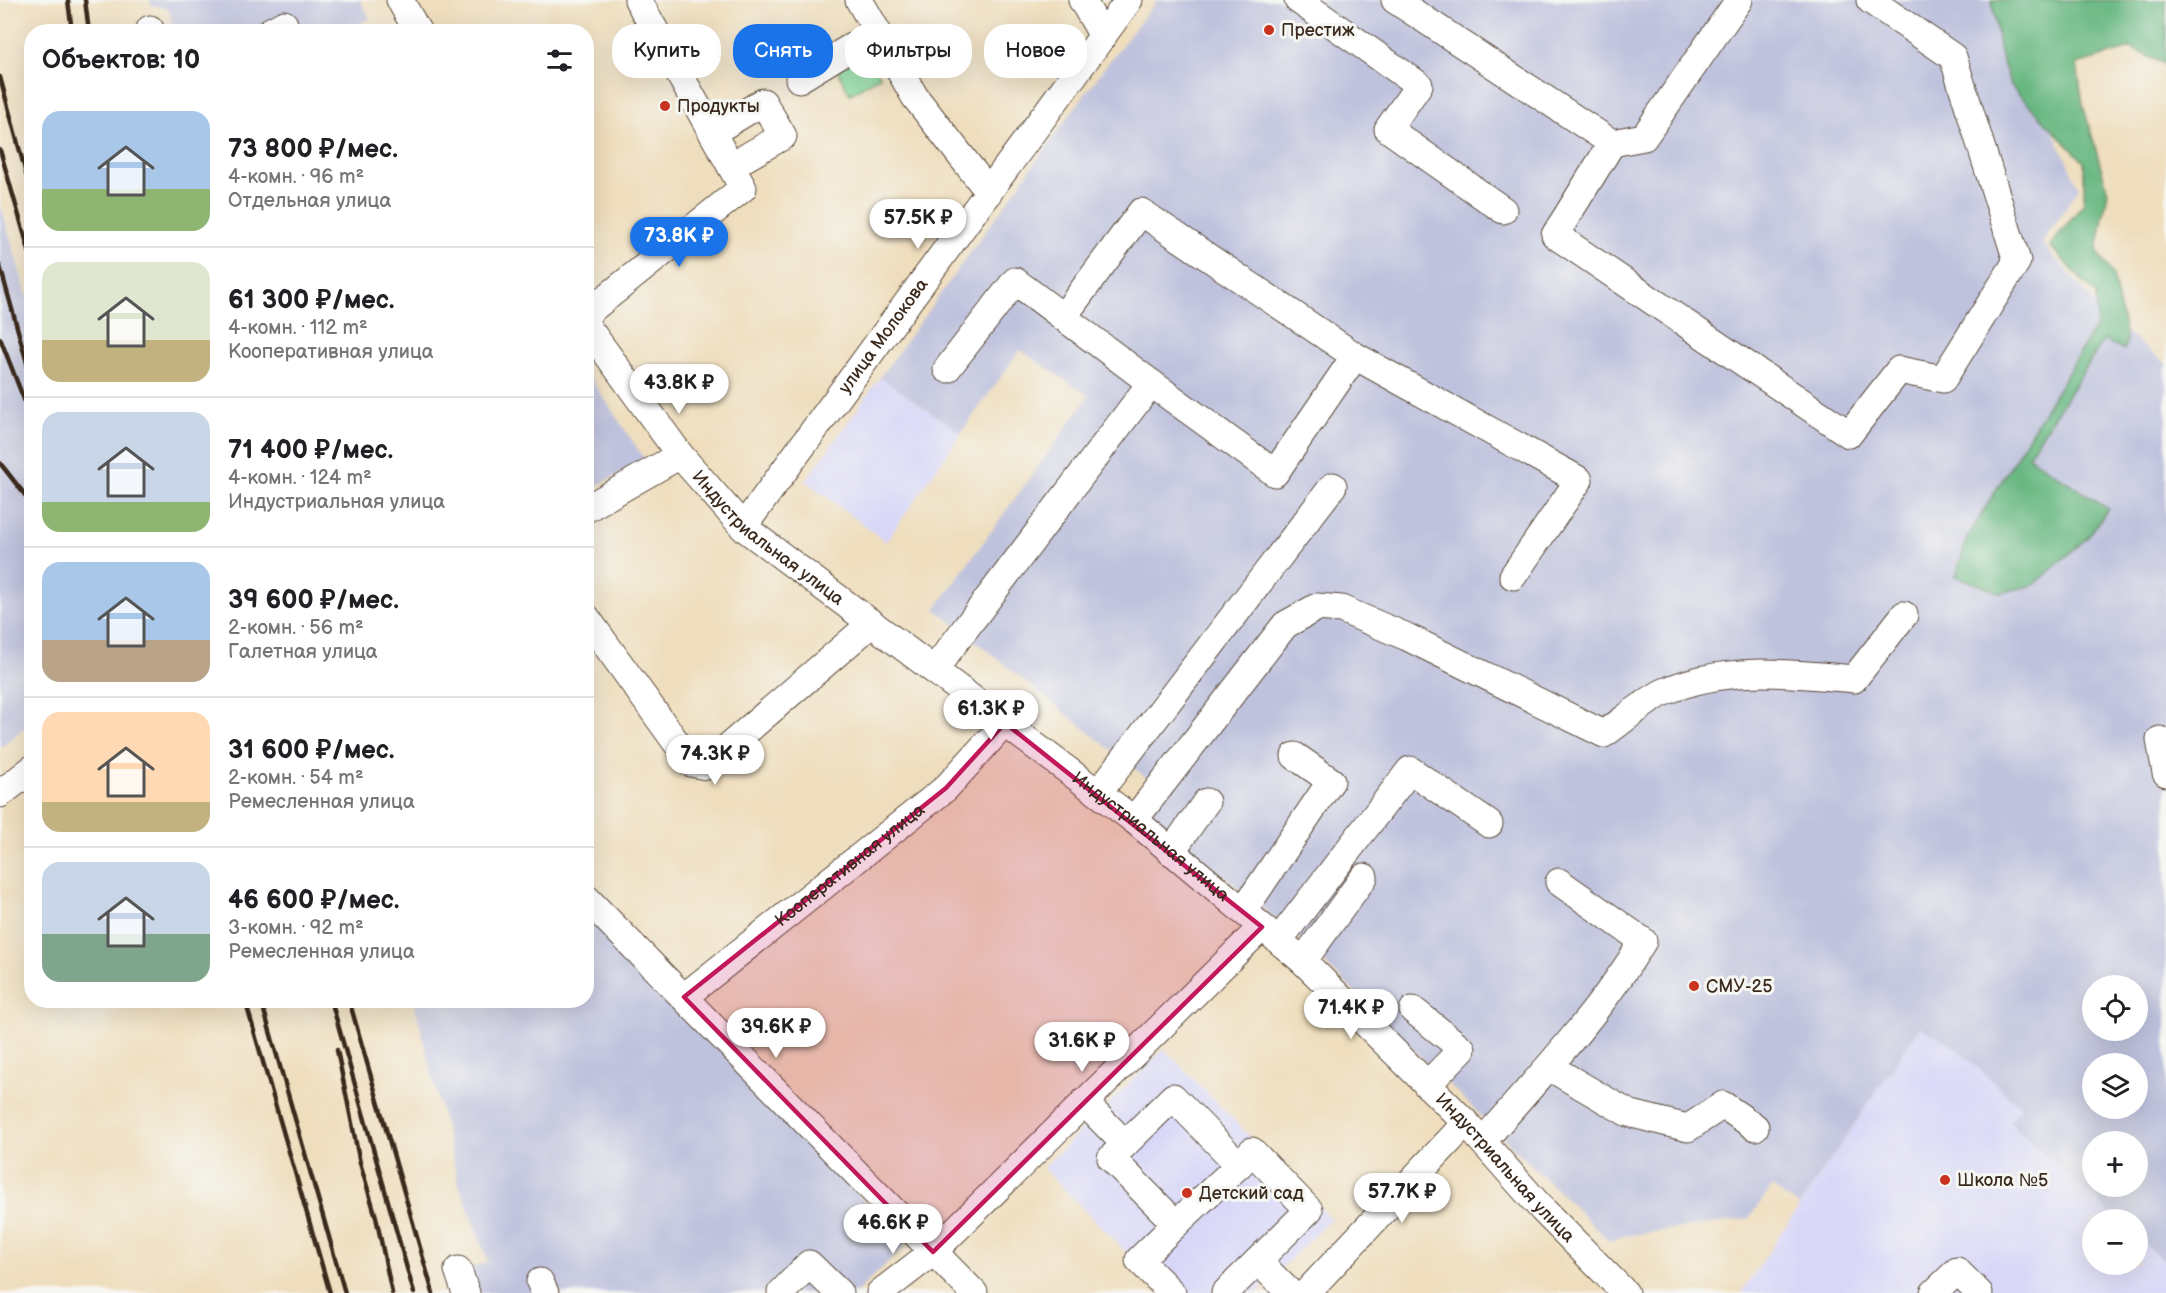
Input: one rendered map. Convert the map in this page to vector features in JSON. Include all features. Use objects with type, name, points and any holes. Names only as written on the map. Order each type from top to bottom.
[{"type":"street","points":[[400,0],[414,24]]},
{"type":"street","points":[[638,0],[737,177]]},
{"type":"street","points":[[859,0],[872,24]]},
{"type":"street","points":[[1083,0],[1103,36]]},
{"type":"street","name":"улица Молокова","points":[[743,527],[1129,0]]},
{"type":"street","points":[[1298,0],[1419,85],[1388,129],[1503,210]]},
{"type":"street","points":[[1395,0],[1612,143],[1644,137],[1739,0]]},
{"type":"street","points":[[1612,143],[1555,235],[1849,434],[1899,370],[1943,379],[2017,261],[1953,57],[1870,0]]},
{"type":"street","points":[[799,79],[845,51]]},
{"type":"street","points":[[904,78],[915,97],[989,192]]},
{"type":"street","points":[[594,307],[783,136],[762,102],[713,132]]},
{"type":"street","points":[[1063,317],[1141,212],[1355,356],[1579,480],[1514,576]]},
{"type":"street","points":[[947,369],[1015,281],[1275,473],[1355,356]]},
{"type":"street","name":"Индустриальная улица","points":[[594,336],[680,455],[743,527],[1134,820],[1303,961],[1474,1132],[1542,1209],[1625,1293]]},
{"type":"street","points":[[934,670],[1151,383]]},
{"type":"street","points":[[594,504],[680,455]]},
{"type":"street","points":[[1098,793],[1333,486]]},
{"type":"street","points":[[1134,820],[1285,625],[1317,607],[1341,609],[1407,637],[1604,734],[1663,692],[1720,675],[1789,673],[1854,679],[1904,615]]},
{"type":"street","points":[[594,628],[691,763],[706,766],[872,623]]},
{"type":"street","name":"Кооперативная улица","points":[[684,997],[946,788],[1005,723]]},
{"type":"street","points":[[2160,740],[2166,773]]},
{"type":"street","points":[[1261,926],[1331,781],[1295,756]]},
{"type":"street","points":[[880,1293],[933,1252],[1261,926],[1410,770],[1489,824]]},
{"type":"street","points":[[0,794],[24,776]]},
{"type":"street","points":[[1171,852],[1206,802]]},
{"type":"street","points":[[1303,961],[1364,877]]},
{"type":"street","points":[[1306,1293],[1474,1132],[1549,1067],[1621,977],[1642,941],[1558,882]]},
{"type":"street","points":[[594,906],[974,1293]]},
{"type":"street","points":[[1413,1010],[1462,1048],[1427,1084]]},
{"type":"street","points":[[1549,1067],[1629,1113],[1688,1128],[1723,1105],[1755,1127]]},
{"type":"street","points":[[1176,1224],[1111,1158],[1173,1097],[1239,1165]]},
{"type":"street","points":[[1084,1102],[1125,1144]]},
{"type":"street","points":[[1172,1293],[1139,1260],[1252,1151],[1309,1210],[1225,1293]]},
{"type":"street","points":[[1258,1261],[1290,1293]]},
{"type":"street","points":[[781,1293],[809,1264],[839,1293]]},
{"type":"street","points":[[1934,1293],[1957,1271],[1978,1293]]},
{"type":"highlighted area","points":[[1005,723],[1262,927],[933,1252],[684,997],[946,788]]},
{"type":"shaded area","points":[[150,0],[360,0],[370,18],[359,24],[172,24],[169,9],[151,5]]},
{"type":"shaded area","points":[[1157,0],[2012,0],[2021,60],[2079,188],[2042,243],[2109,319],[2166,364],[2166,1263],[2148,1247],[2148,1209],[2106,1209],[2093,1197],[2148,1197],[2148,1131],[2082,1131],[2082,1188],[2009,1122],[2021,1107],[1952,1045],[1920,1027],[1799,1206],[1772,1187],[1748,1219],[1624,1236],[1609,1241],[1302,941],[1154,818],[1149,780],[935,609],[1089,396],[1020,350],[961,433],[880,377],[1104,68]]},
{"type":"shaded area","points":[[0,202],[24,286],[24,728],[0,748]]},
{"type":"shaded area","points":[[880,377],[961,433],[886,542],[806,481]]},
{"type":"shaded area","points":[[594,383],[645,460],[594,487]]},
{"type":"shaded area","points":[[594,917],[906,1245],[856,1293],[456,1293],[449,1275],[488,1262],[459,1184],[416,1008],[594,1008]]},
{"type":"shaded area","name":"Школа №5","points":[[1920,1027],[1952,1045],[2022,1108],[2009,1122],[2082,1188],[2082,1197],[2093,1197],[2106,1209],[2082,1209],[2082,1275],[2148,1275],[2148,1247],[2166,1263],[2166,1293],[1741,1293]]},
{"type":"shaded area","name":"Детский сад","points":[[1164,1049],[1331,1219],[1256,1293],[1167,1293],[1043,1168]]},
{"type":"green space","points":[[1992,0],[2166,0],[2166,65],[2131,48],[2077,64],[2083,105],[2108,192],[2097,250],[2113,276],[2127,341],[2124,350],[2104,340],[2028,456],[2108,509],[2088,537],[2034,585],[2000,593],[1956,576],[1967,538],[2097,324],[2096,295],[2050,246],[2084,203],[2084,162],[2011,86],[2000,53]]},
{"type":"green space","points":[[845,65],[845,78],[877,78],[850,94],[837,70]]},
{"type":"railway","points":[[68,0],[71,24]]},
{"type":"railway","points":[[85,0],[88,24]]},
{"type":"railway","points":[[0,77],[24,166]]},
{"type":"railway","points":[[0,150],[24,233]]},
{"type":"railway","points":[[0,266],[24,352]]},
{"type":"railway","points":[[0,338],[24,400]]},
{"type":"railway","points":[[0,463],[24,494]]},
{"type":"railway","points":[[247,1008],[330,1293]]},
{"type":"railway","points":[[263,1008],[345,1293]]},
{"type":"railway","points":[[333,1008],[414,1293]]},
{"type":"railway","points":[[351,1008],[433,1293]]},
{"type":"railway","points":[[337,1050],[360,1163],[376,1217],[392,1293]]},
{"type":"place","name":"Престиж","points":[[1269,30]]},
{"type":"place","name":"Продукты","points":[[665,106]]},
{"type":"place","name":"СМУ-25","points":[[1694,986]]},
{"type":"place","name":"Школа №5","points":[[1945,1180]]},
{"type":"place","name":"Детский сад","points":[[1187,1193]]}]
